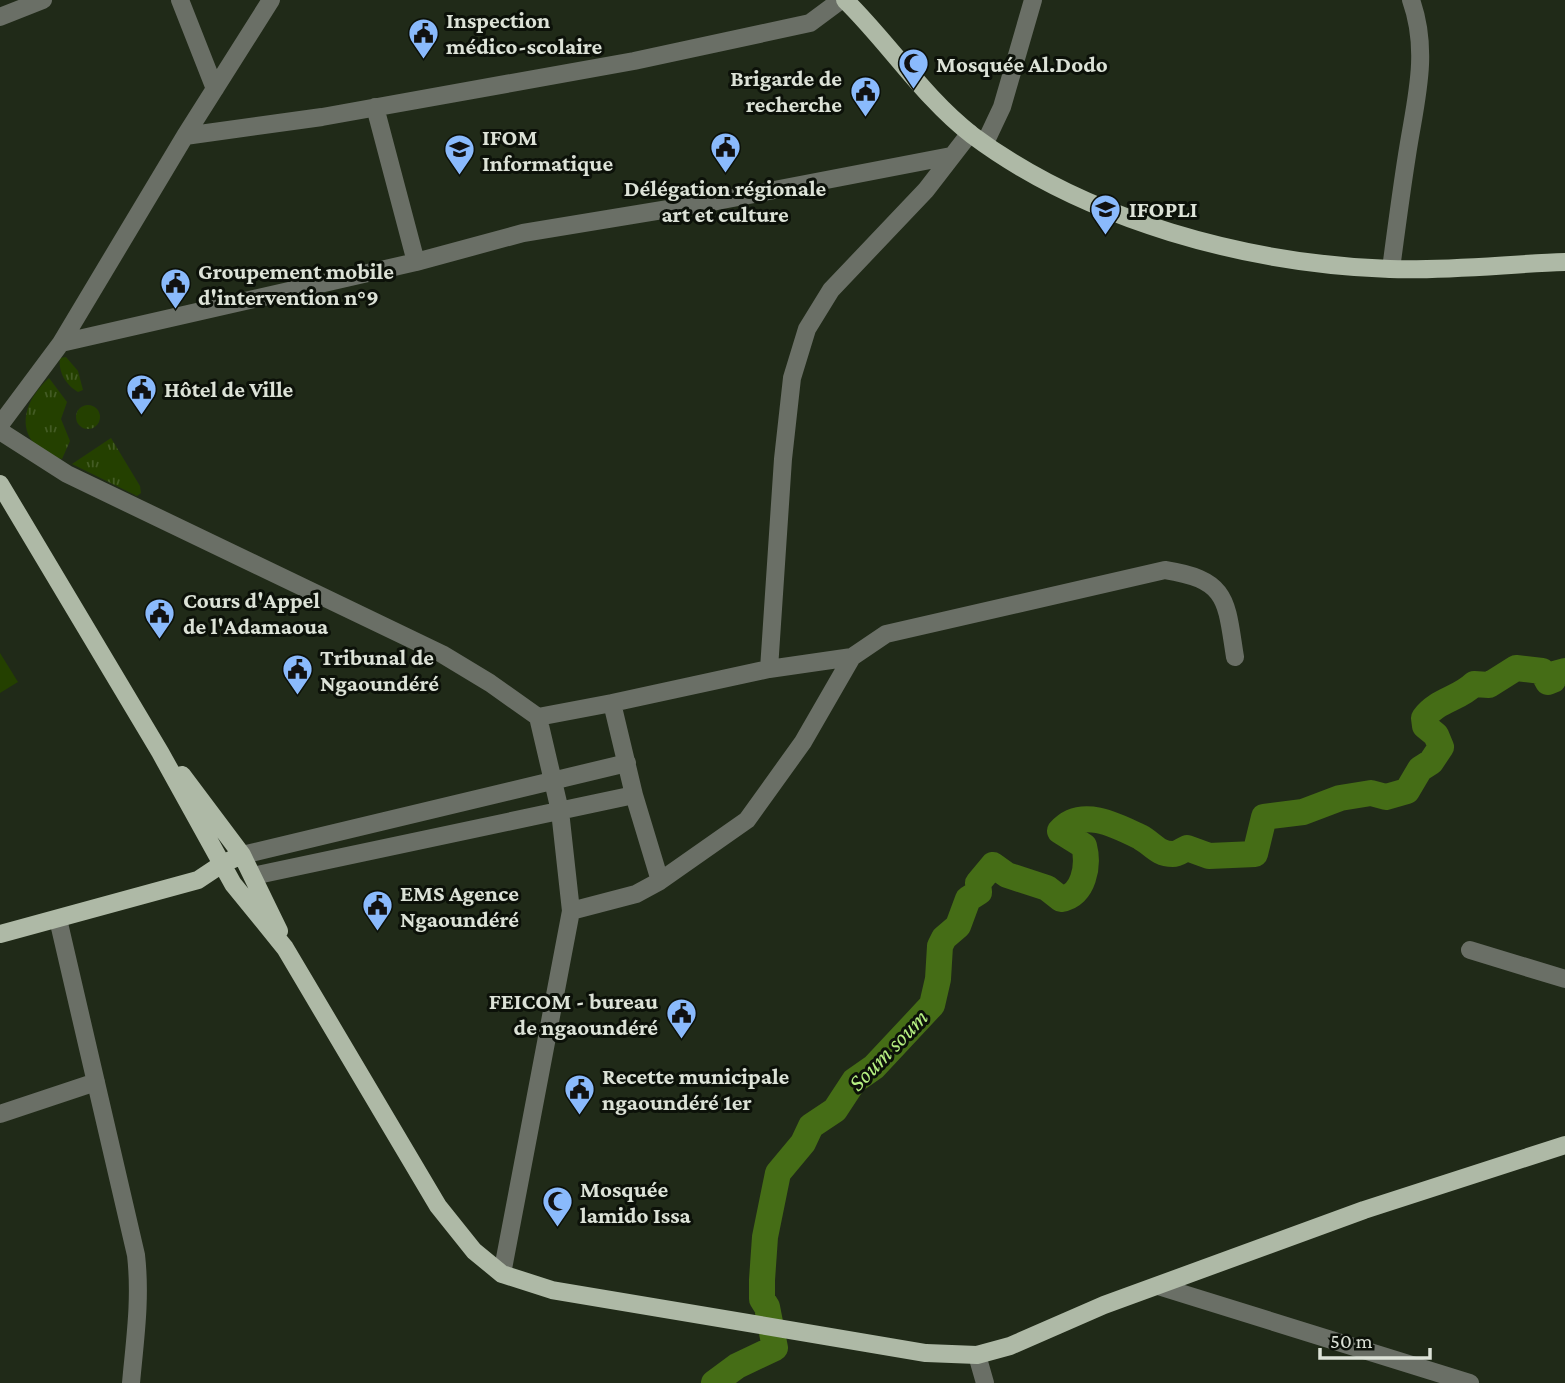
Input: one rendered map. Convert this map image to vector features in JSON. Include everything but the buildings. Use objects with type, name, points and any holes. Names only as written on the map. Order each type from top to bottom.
[{"type":"main road","points":[[843,0],[867,21],[912,76],[977,138],[1066,192],[1168,232],[1282,257],[1391,269],[1565,262]]},
{"type":"main road","points":[[0,484],[160,752],[233,884],[285,947]]},
{"type":"main road","points":[[160,752],[179,771],[242,855],[285,947],[438,1206],[474,1251],[502,1273],[552,1290],[926,1353],[977,1355],[1010,1346],[1158,1286],[1364,1210],[1565,1145]]},
{"type":"main road","points":[[0,934],[198,880],[242,855]]},
{"type":"main road","points":[[198,880],[233,884],[253,876]]},
{"type":"street","points":[[0,17],[43,0]]},
{"type":"street","points":[[180,0],[215,89]]},
{"type":"street","points":[[0,425],[61,343],[185,136],[271,0]]},
{"type":"street","points":[[185,136],[375,107],[634,61],[810,23],[843,0]]},
{"type":"street","points":[[769,669],[783,459],[792,378],[807,330],[831,290],[926,190],[951,156],[977,138],[1009,85],[1033,0]]},
{"type":"street","points":[[1391,269],[1402,187],[1422,78],[1421,55],[1411,0]]},
{"type":"street","points":[[375,107],[416,262]]},
{"type":"street","points":[[61,343],[416,262],[523,233],[717,201],[951,156]]},
{"type":"street","points":[[0,431],[68,474],[442,654],[538,717],[561,811],[571,911],[502,1273]]},
{"type":"street","points":[[538,717],[769,669],[852,657],[886,634],[1165,570],[1210,582],[1226,603],[1235,657]]},
{"type":"street","points":[[571,911],[636,894],[660,881],[747,820],[803,742],[852,657]]},
{"type":"street","points":[[612,703],[634,795],[660,881]]},
{"type":"street","points":[[242,855],[627,763]]},
{"type":"street","points":[[253,876],[634,795]]},
{"type":"street","points":[[58,919],[138,1276],[138,1335],[131,1383]]},
{"type":"street","points":[[1470,950],[1565,979]]},
{"type":"street","points":[[0,1114],[96,1082]]},
{"type":"street","points":[[1158,1286],[1470,1383]]},
{"type":"street","points":[[977,1355],[985,1383]]},
{"type":"green space","points":[[66,357],[78,371],[83,390],[78,392],[64,378],[60,358]]},
{"type":"green space","points":[[49,378],[67,402],[61,419],[70,441],[62,459],[36,445],[26,424],[31,401]]},
{"type":"green space","points":[[88,405],[97,408],[100,417],[97,426],[88,429],[79,426],[76,417],[79,408]]},
{"type":"green space","points":[[111,438],[140,486],[141,493],[137,496],[72,464]]},
{"type":"green space","points":[[0,653],[18,682],[0,693]]},
{"type":"waterway","name":"Soum soum","points":[[714,1383],[737,1366],[775,1348],[767,1307],[762,1299],[762,1280],[765,1237],[778,1173],[803,1143],[811,1126],[835,1110],[854,1081],[874,1067],[932,1005],[938,979],[940,946],[944,938],[958,926],[968,899],[979,892],[978,883],[993,865],[1007,875],[1047,888],[1061,899],[1069,897],[1080,886],[1083,878],[1086,862],[1084,846],[1060,831],[1068,824],[1088,819],[1120,828],[1167,854],[1187,848],[1209,856],[1255,854],[1264,817],[1303,812],[1340,798],[1371,793],[1386,797],[1407,791],[1420,769],[1431,762],[1441,747],[1436,735],[1425,726],[1424,718],[1435,707],[1474,684],[1489,685],[1516,668],[1542,671],[1548,682],[1553,680],[1554,674],[1565,671]]},
{"type":"place","name":"Inspection médico-scolaire","points":[[423,60]]},
{"type":"place","name":"Mosquée Al.Dodo","points":[[913,91]]},
{"type":"place","name":"Brigarde de recherche","points":[[865,118]]},
{"type":"place","name":"Délégation régionale art et culture","points":[[725,174]]},
{"type":"place","name":"IFOM Informatique","points":[[459,177]]},
{"type":"place","name":"IFOPLI","points":[[1106,236]]},
{"type":"place","name":"Groupement mobile d'intervention n°9","points":[[175,311]]},
{"type":"place","name":"Hôtel de Ville","points":[[141,416]]},
{"type":"place","name":"Cours d'Appel de l'Adamaoua","points":[[160,640]]},
{"type":"place","name":"Tribunal de Ngaoundéré","points":[[297,697]]},
{"type":"place","name":"EMS Agence Ngaoundéré","points":[[377,933]]},
{"type":"place","name":"FEICOM - bureau de ngaoundéré","points":[[681,1041]]},
{"type":"place","name":"Recette municipale ngaoundéré 1er","points":[[579,1116]]},
{"type":"place","name":"Mosquée lamido Issa","points":[[557,1229]]}]
